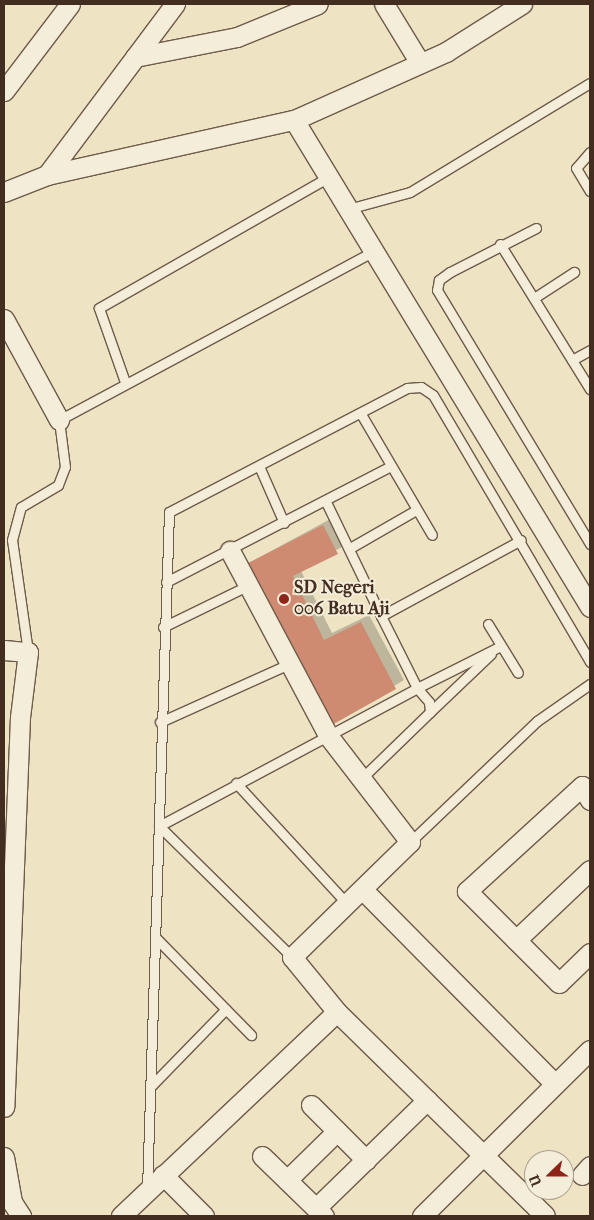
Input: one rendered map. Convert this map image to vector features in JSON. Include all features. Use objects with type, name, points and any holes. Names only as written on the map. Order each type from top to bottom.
[{"type":"street","points":[[4,92],[70,4]]},
{"type":"street","points":[[47,175],[175,4]]},
{"type":"street","points":[[135,57],[237,36],[278,11],[318,4]]},
{"type":"street","points":[[384,4],[420,63]]},
{"type":"street","points":[[4,192],[47,175],[294,120],[420,63],[522,4]]},
{"type":"street","points":[[294,120],[590,607]]},
{"type":"street","points":[[4,319],[59,420]]},
{"type":"street","points":[[230,551],[287,665],[329,737],[363,777],[410,842],[348,906],[292,957],[337,1012],[546,1216]]},
{"type":"street","points":[[4,650],[28,652],[12,716],[4,1107]]},
{"type":"street","points":[[590,800],[582,786],[467,890],[559,983],[590,953]]},
{"type":"street","points":[[516,940],[590,870]]},
{"type":"street","points":[[363,890],[555,1084]]},
{"type":"street","points":[[122,1216],[147,1189],[337,1012]]},
{"type":"street","points":[[422,1216],[590,1050]]},
{"type":"street","points":[[262,1156],[320,1212],[366,1160],[427,1100]]},
{"type":"street","points":[[311,1105],[366,1160]]},
{"type":"street","points":[[287,1180],[337,1131]]},
{"type":"street","points":[[4,1157],[12,1202],[21,1216]]},
{"type":"street","points":[[163,1175],[204,1216]]},
{"type":"lane","points":[[348,209],[410,192],[590,83]]},
{"type":"lane","points":[[590,152],[576,168],[590,191]]},
{"type":"lane","points":[[125,382],[99,308],[329,177]]},
{"type":"lane","points":[[536,228],[500,244],[440,280],[437,290],[590,544]]},
{"type":"lane","points":[[500,244],[590,389]]},
{"type":"lane","points":[[28,652],[8,540],[21,507],[58,485],[65,467],[59,420],[125,382],[374,252]]},
{"type":"lane","points":[[534,298],[574,272]]},
{"type":"lane","points":[[572,360],[590,350]]},
{"type":"lane","points":[[147,1189],[156,938],[160,722],[166,582],[166,515],[361,414],[407,388],[421,387],[433,395],[521,540],[590,662]]},
{"type":"lane","points":[[361,414],[432,535]]},
{"type":"lane","points":[[259,466],[284,523]]},
{"type":"lane","points":[[166,582],[326,502],[391,466]]},
{"type":"lane","points":[[326,502],[417,688],[430,702],[430,712]]},
{"type":"lane","points":[[350,548],[416,510]]},
{"type":"lane","points":[[381,616],[521,540]]},
{"type":"lane","points":[[163,627],[247,586]]},
{"type":"lane","points":[[488,624],[499,647],[518,673]]},
{"type":"lane","points":[[159,826],[236,783],[329,737],[417,688],[499,647]]},
{"type":"lane","points":[[363,777],[499,647]]},
{"type":"lane","points":[[160,722],[287,665]]},
{"type":"lane","points":[[410,842],[537,721],[590,684]]},
{"type":"lane","points":[[236,783],[348,906]]},
{"type":"lane","points":[[159,826],[292,957]]},
{"type":"lane","points":[[156,938],[252,1035]]},
{"type":"lane","points":[[151,1086],[226,1009]]},
{"type":"building","name":"SD Negeri 006 Batu Aji","points":[[323,525],[338,554],[293,576],[324,640],[361,622],[396,689],[330,726],[246,564]]},
{"type":"place","name":"SD Negeri 006 Batu Aji","points":[[284,599]]}]
